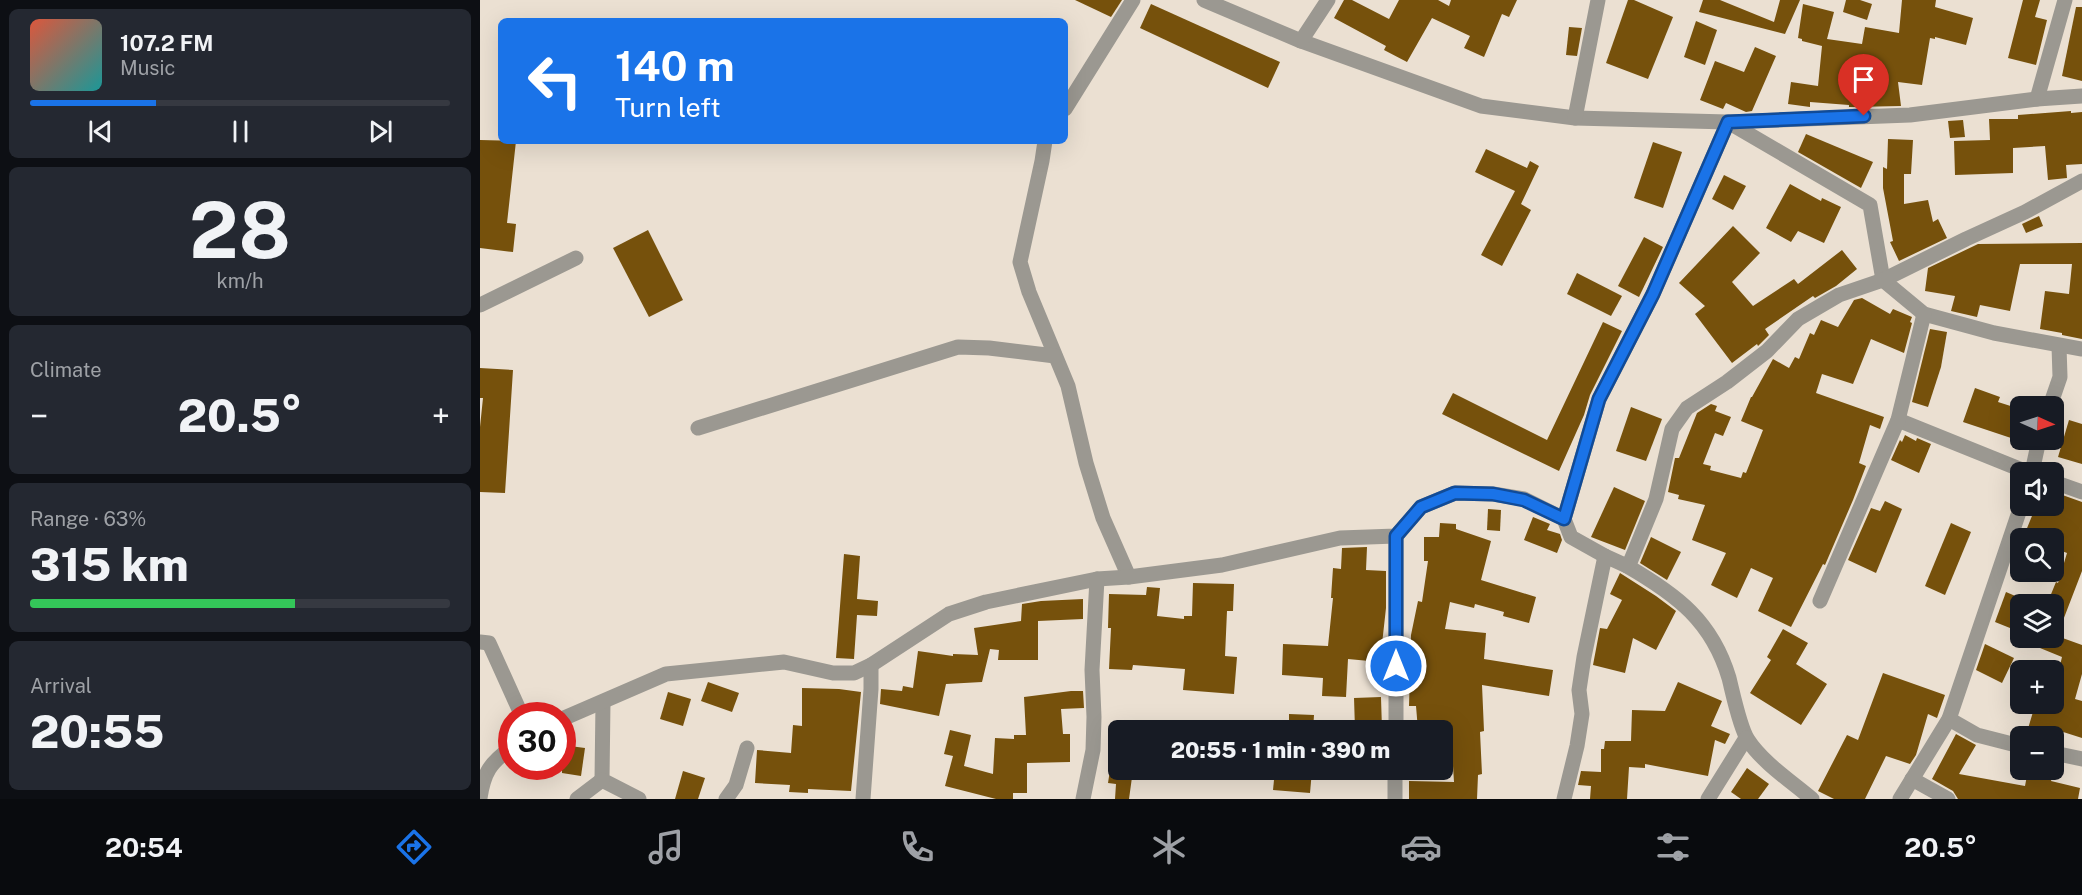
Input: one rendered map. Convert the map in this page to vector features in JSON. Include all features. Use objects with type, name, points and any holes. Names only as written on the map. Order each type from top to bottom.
[{"type":"street","points":[[1068,104],[1133,0]]},
{"type":"street","points":[[1204,0],[1301,41],[1481,106],[1575,118],[1728,122],[1910,114],[2082,96]]},
{"type":"street","points":[[1301,41],[1328,0]]},
{"type":"street","points":[[1575,118],[1598,0]]},
{"type":"street","points":[[2037,99],[2066,0]]},
{"type":"street","points":[[1728,122],[1870,205],[1883,280],[1924,314],[1994,333],[2082,349]]},
{"type":"street","points":[[1728,122],[1653,294],[1599,399],[1564,519],[1570,537],[1661,586],[1708,630],[1724,659],[1746,738],[1758,753],[1812,799]]},
{"type":"street","points":[[1045,144],[1020,262],[1029,292],[1068,386],[1086,463],[1103,518],[1130,577]]},
{"type":"street","points":[[1627,567],[1656,499],[1672,429],[1687,408],[1727,382],[1767,351],[1798,320],[1839,296],[1883,280],[2025,213],[2082,181]]},
{"type":"street","points":[[480,305],[576,258]]},
{"type":"street","points":[[1820,601],[1898,420],[1924,314]]},
{"type":"street","points":[[2053,396],[2060,377],[2060,346]]},
{"type":"street","points":[[698,428],[958,347],[989,348],[1055,356]]},
{"type":"street","points":[[1898,420],[2010,465]]},
{"type":"street","points":[[2064,486],[2082,492]]},
{"type":"street","points":[[1396,720],[1396,536],[1421,507],[1455,493],[1493,494],[1524,500],[1564,519]]},
{"type":"street","points":[[1900,799],[1949,719],[2018,516]]},
{"type":"street","points":[[576,713],[666,674],[784,662],[832,673],[854,674],[949,614],[986,602],[1097,579],[1222,565],[1340,538],[1396,536]]},
{"type":"street","points":[[1564,799],[1578,747],[1584,657],[1605,556]]},
{"type":"street","points":[[1083,799],[1092,750],[1094,717],[1092,670],[1097,579]]},
{"type":"street","points":[[480,642],[489,643],[516,702]]},
{"type":"street","points":[[863,799],[871,665]]},
{"type":"street","points":[[602,780],[603,702]]},
{"type":"street","points":[[1949,719],[1977,735],[2010,743]]},
{"type":"street","points":[[1708,799],[1746,738]]},
{"type":"street","points":[[726,799],[736,785],[747,748]]},
{"type":"street","points":[[2064,755],[2082,759]]},
{"type":"street","points":[[480,798],[483,781],[490,764],[498,758]]},
{"type":"street","points":[[1912,779],[1948,799]]},
{"type":"street","points":[[577,799],[602,780]]},
{"type":"street","points":[[602,780],[639,799]]},
{"type":"street","points":[[1395,780],[1395,799]]},
{"type":"building","points":[[1075,0],[1122,0],[1111,17]]},
{"type":"building","points":[[1344,0],[1352,0],[1389,19],[1399,0],[1438,0],[1449,6],[1451,0],[1517,0],[1509,17],[1502,14],[1484,57],[1464,48],[1470,36],[1432,18],[1407,62],[1384,50],[1386,46],[1334,18]]},
{"type":"building","points":[[1628,0],[1634,0],[1673,17],[1648,79],[1606,63]]},
{"type":"building","points":[[1703,0],[1720,0],[1774,22],[1780,0],[1800,0],[1785,34],[1699,12]]},
{"type":"building","points":[[1846,0],[1860,0],[1872,4],[1867,20],[1843,12]]},
{"type":"building","points":[[1902,0],[1936,0],[1935,7],[1973,18],[1966,45],[1935,37],[1935,39],[1930,38],[1922,85],[1898,82],[1901,106],[1849,107],[1849,105],[1810,102],[1810,107],[1788,104],[1791,82],[1818,86],[1822,46],[1798,38],[1803,4],[1834,12],[1827,39],[1862,44],[1865,27],[1899,33]]},
{"type":"building","points":[[2023,0],[2040,0],[2035,17],[2047,20],[2036,65],[2008,58]]},
{"type":"building","points":[[1151,4],[1280,62],[1268,88],[1140,28]]},
{"type":"building","points":[[2076,7],[2082,7],[2082,81],[2062,76]]},
{"type":"building","points":[[1696,21],[1717,30],[1705,65],[1684,57]]},
{"type":"building","points":[[1569,27],[1582,28],[1577,56],[1566,55]]},
{"type":"building","points":[[1755,47],[1776,56],[1752,111],[1746,112],[1726,103],[1723,109],[1700,100],[1715,61],[1744,72]]},
{"type":"building","points":[[2071,111],[2071,113],[2082,112],[2082,164],[2066,165],[2067,178],[2048,180],[2045,146],[2013,148],[2013,173],[1955,175],[1954,141],[1990,140],[1989,119],[2018,119],[2018,115]]},
{"type":"building","points":[[1963,120],[1965,137],[1950,138],[1948,121]]},
{"type":"building","points":[[1806,134],[1873,162],[1861,188],[1798,152]]},
{"type":"building","points":[[1888,139],[1913,140],[1911,174],[1904,174],[1904,204],[1928,200],[1933,222],[1938,219],[1947,238],[1899,261],[1890,242],[1893,241],[1883,188],[1883,167],[1887,169]]},
{"type":"building","points":[[480,140],[498,140],[498,144],[516,144],[507,223],[516,224],[513,252],[480,248]]},
{"type":"building","points":[[1653,142],[1682,152],[1663,208],[1634,198]]},
{"type":"building","points":[[1486,149],[1527,168],[1530,161],[1539,166],[1521,204],[1531,210],[1502,266],[1481,255],[1515,191],[1475,172]]},
{"type":"building","points":[[1724,175],[1746,186],[1733,210],[1712,199]]},
{"type":"building","points":[[1790,184],[1821,201],[1822,198],[1841,207],[1824,243],[1798,231],[1791,242],[1766,228]]},
{"type":"building","points":[[2039,216],[2043,226],[2026,233],[2022,224]]},
{"type":"building","points":[[1733,226],[1760,253],[1732,282],[1753,306],[1794,279],[1798,284],[1842,250],[1857,269],[1836,286],[1815,298],[1813,296],[1765,329],[1769,335],[1758,346],[1757,344],[1732,363],[1695,314],[1705,306],[1679,283]]},
{"type":"building","points":[[648,230],[683,300],[649,317],[613,248]]},
{"type":"building","points":[[1644,237],[1663,247],[1639,297],[1618,286]]},
{"type":"building","points":[[2082,243],[2082,339],[2040,329],[2045,291],[2069,294],[2072,264],[2020,264],[2010,311],[1980,305],[1977,317],[1951,311],[1955,296],[1925,291],[1928,268],[1978,244]]},
{"type":"building","points":[[1577,273],[1622,296],[1611,316],[1567,294]]},
{"type":"building","points":[[1862,298],[1890,314],[1893,309],[1912,317],[1910,322],[1912,323],[1904,353],[1871,339],[1853,384],[1822,374],[1816,393],[1884,417],[1880,429],[1870,425],[1859,463],[1866,466],[1853,500],[1825,565],[1823,564],[1791,627],[1758,611],[1773,578],[1751,568],[1737,598],[1711,585],[1726,553],[1692,540],[1705,505],[1678,499],[1679,495],[1668,492],[1675,458],[1679,458],[1697,413],[1711,404],[1717,406],[1715,411],[1731,417],[1723,436],[1715,433],[1703,464],[1711,466],[1710,470],[1741,478],[1743,472],[1746,473],[1763,430],[1741,421],[1751,397],[1773,359],[1789,368],[1795,357],[1799,359],[1810,333],[1814,335],[1821,320],[1838,327],[1854,300]]},
{"type":"building","points":[[1603,322],[1622,331],[1590,395],[1584,415],[1559,471],[1442,414],[1453,393],[1547,440]]},
{"type":"building","points":[[1930,329],[1947,332],[1941,367],[1928,407],[1912,402]]},
{"type":"building","points":[[480,368],[513,370],[505,493],[480,492],[480,427],[483,398],[480,398]]},
{"type":"building","points":[[1975,388],[2000,397],[1998,402],[2010,406],[2010,438],[1963,422]]},
{"type":"building","points":[[1631,407],[1662,419],[1646,461],[1616,451]]},
{"type":"building","points":[[2069,420],[2082,424],[2082,464],[2058,457],[2060,450],[2064,450],[2064,437]]},
{"type":"building","points":[[1905,435],[1916,441],[1917,438],[1931,444],[1919,473],[1891,460],[1900,440],[1902,442]]},
{"type":"building","points":[[1614,487],[1645,501],[1625,550],[1591,537]]},
{"type":"building","points":[[2064,496],[2082,502],[2082,571],[2064,618],[2064,594],[2051,594],[2056,582],[2064,582],[2064,563],[2067,553],[2064,552],[2064,528],[2027,528],[2032,516],[2064,516]]},
{"type":"building","points":[[1885,501],[1902,509],[1876,573],[1848,560],[1871,508],[1880,511]]},
{"type":"building","points":[[1488,509],[1501,510],[1500,531],[1487,530]]},
{"type":"building","points":[[1533,517],[1550,524],[1547,530],[1560,534],[1562,540],[1557,553],[1524,540]]},
{"type":"building","points":[[1440,523],[1456,524],[1456,529],[1491,541],[1481,580],[1536,597],[1529,623],[1503,616],[1504,612],[1475,604],[1474,608],[1450,602],[1445,629],[1486,633],[1484,659],[1553,670],[1549,696],[1482,685],[1484,731],[1480,732],[1482,774],[1478,775],[1477,799],[1409,799],[1409,781],[1454,782],[1453,720],[1417,720],[1416,706],[1409,706],[1411,635],[1418,601],[1422,602],[1428,561],[1424,561],[1424,537],[1439,537]]},
{"type":"building","points":[[1951,523],[1971,532],[1945,595],[1925,586]]},
{"type":"building","points":[[1651,537],[1681,552],[1667,580],[1640,563]]},
{"type":"building","points":[[1367,547],[1366,570],[1386,571],[1386,608],[1380,662],[1348,659],[1346,697],[1322,696],[1323,678],[1282,675],[1283,644],[1328,646],[1333,598],[1331,598],[1333,568],[1341,569],[1342,548]]},
{"type":"building","points":[[844,554],[860,556],[857,599],[878,601],[877,616],[857,615],[854,659],[836,658]]},
{"type":"building","points":[[1620,573],[1676,611],[1656,650],[1633,638],[1625,673],[1593,665],[1600,628],[1607,629],[1622,600],[1610,594]]},
{"type":"building","points":[[1193,583],[1234,584],[1233,611],[1227,611],[1225,656],[1237,657],[1234,694],[1183,690],[1185,669],[1133,665],[1132,670],[1109,669],[1111,628],[1108,628],[1109,594],[1146,595],[1147,587],[1160,588],[1157,616],[1184,619],[1184,616],[1192,616]]},
{"type":"building","points":[[2006,592],[2011,594],[2010,628],[1995,622]]},
{"type":"building","points":[[1083,599],[1083,619],[1038,621],[1038,660],[998,660],[999,650],[990,649],[982,682],[946,684],[939,716],[880,704],[881,689],[902,691],[903,686],[913,688],[918,651],[953,656],[953,654],[978,655],[974,628],[1021,621],[1022,604]]},
{"type":"building","points":[[1783,629],[1808,643],[1796,664],[1827,684],[1801,725],[1750,693],[1771,660],[1767,657]]},
{"type":"building","points":[[2064,639],[2082,645],[2082,674],[2075,699],[2082,701],[2082,738],[2064,732],[2064,726],[2029,726],[2032,714],[2064,714],[2064,660],[2061,660],[2062,657],[2040,648],[2064,648]]},
{"type":"building","points":[[1985,644],[2014,658],[2010,660],[2010,666],[2002,683],[1976,670]]},
{"type":"building","points":[[1883,673],[1945,695],[1937,718],[1928,714],[1916,755],[1910,764],[1886,756],[1865,799],[1834,799],[1818,791],[1847,735],[1858,740]]},
{"type":"building","points":[[708,682],[739,693],[732,712],[701,701]]},
{"type":"building","points":[[1678,682],[1722,701],[1711,726],[1730,734],[1725,744],[1715,740],[1708,776],[1645,764],[1645,768],[1629,767],[1627,799],[1590,799],[1591,786],[1578,785],[1581,771],[1601,772],[1601,749],[1604,749],[1605,741],[1631,741],[1632,710],[1665,711]]},
{"type":"building","points":[[802,688],[861,692],[851,791],[808,789],[808,793],[789,792],[790,785],[755,783],[757,750],[791,753],[793,725],[802,726]]},
{"type":"building","points":[[1083,691],[1084,708],[1061,709],[1063,734],[1070,734],[1070,762],[1027,763],[1027,793],[1013,793],[1013,799],[996,799],[945,786],[953,756],[944,754],[950,730],[971,735],[964,766],[993,774],[995,738],[1014,739],[1014,735],[1026,735],[1024,697]]},
{"type":"building","points":[[668,692],[691,699],[683,726],[660,719]]},
{"type":"building","points":[[1381,697],[1382,720],[1355,720],[1354,698]]},
{"type":"building","points":[[1289,714],[1314,715],[1314,720],[1289,720]]},
{"type":"building","points":[[1956,734],[1976,745],[1959,774],[2025,786],[2026,780],[2051,780],[2080,788],[2078,799],[1958,799],[1953,791],[1932,779]]},
{"type":"building","points":[[576,747],[585,748],[581,776],[576,775]]},
{"type":"building","points":[[1747,768],[1769,784],[1758,799],[1741,799],[1731,792]]},
{"type":"building","points":[[683,771],[705,778],[698,799],[675,799]]},
{"type":"building","points":[[1108,780],[1132,780],[1129,799],[1115,799],[1116,784],[1108,783]]},
{"type":"building","points":[[1274,780],[1311,780],[1310,793],[1273,790]]},
{"type":"route","points":[[1396,666],[1396,536],[1421,507],[1455,493],[1493,494],[1524,500],[1564,519],[1599,399],[1653,294],[1728,122],[1864,116]]}]
